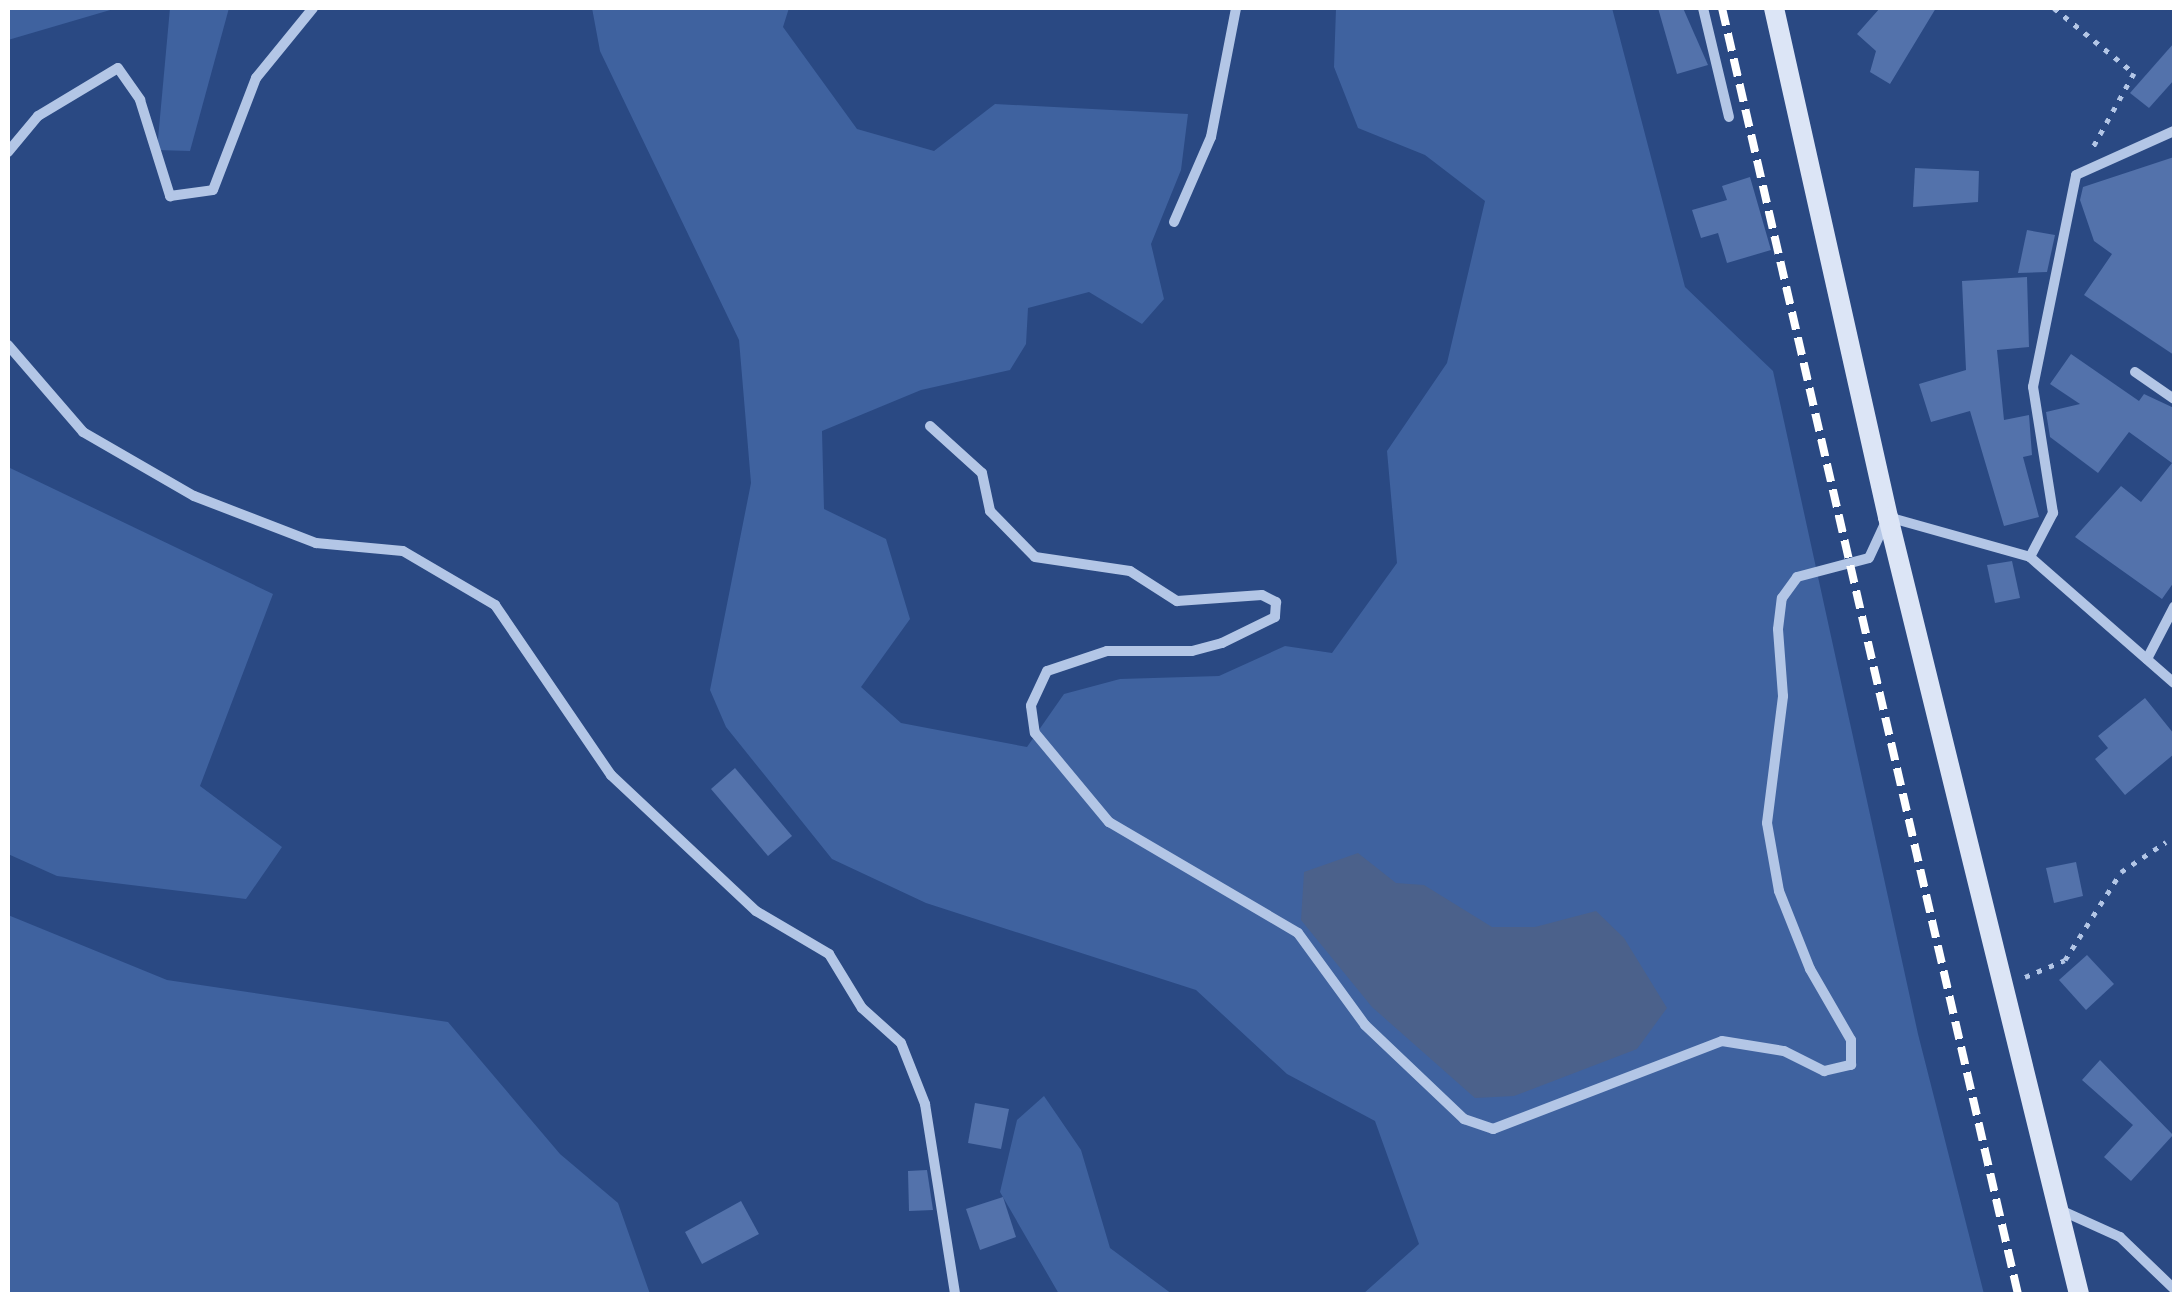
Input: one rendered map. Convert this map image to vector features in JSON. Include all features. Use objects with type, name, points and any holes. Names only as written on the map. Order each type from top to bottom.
[{"type":"street","points":[[8,152],[38,116],[118,68],[140,100],[170,196],[213,190],[256,78],[313,8]]},
{"type":"street","points":[[1174,222],[1212,136],[1236,8]]},
{"type":"street","points":[[1703,8],[1728,117]]},
{"type":"street","points":[[1774,8],[1888,516],[2079,1294]]},
{"type":"street","points":[[2030,557],[2053,514],[2033,387],[2076,175],[2174,130]]},
{"type":"street","points":[[8,345],[84,432],[194,496],[316,543],[403,551],[495,605],[611,775],[756,910],[828,954],[862,1008],[901,1043],[925,1104],[955,1294]]},
{"type":"street","points":[[2136,372],[2174,399]]},
{"type":"street","points":[[930,426],[982,473],[990,511],[1035,557],[1130,571],[1177,601],[1262,595],[1276,602],[1275,617],[1222,642],[1192,651],[1107,652],[1046,671],[1032,706],[1035,733],[1109,822],[1298,933],[1364,1025],[1464,1118],[1493,1130],[1722,1041],[1784,1051],[1824,1072],[1852,1065],[1852,1040],[1810,969],[1780,891],[1767,823],[1783,696],[1778,629],[1782,598],[1797,577],[1869,558],[1888,516]]},
{"type":"street","points":[[1888,516],[2030,557],[2174,683]]},
{"type":"street","points":[[2147,659],[2174,607]]},
{"type":"street","points":[[2058,1209],[2120,1237],[2174,1290]]},
{"type":"path","points":[[2054,8],[2134,74],[2076,175]]},
{"type":"path","points":[[2004,986],[2065,960],[2121,872],[2166,842]]},
{"type":"shaded area","points":[[8,8],[117,8],[8,40]]},
{"type":"shaded area","points":[[170,8],[229,8],[190,151],[157,150]]},
{"type":"shaded area","points":[[592,8],[789,8],[783,27],[857,129],[934,151],[995,104],[1188,114],[1181,170],[1151,244],[1164,299],[1142,324],[1089,292],[1028,308],[1026,344],[1010,370],[921,390],[822,431],[824,509],[886,539],[910,619],[861,687],[901,723],[1027,747],[1064,694],[1120,679],[1219,676],[1285,646],[1332,653],[1397,563],[1387,451],[1447,363],[1485,201],[1425,155],[1358,128],[1334,67],[1336,8],[1612,8],[1685,287],[1773,371],[1918,1034],[1984,1294],[1363,1294],[1419,1244],[1375,1121],[1287,1074],[1196,990],[926,903],[832,859],[726,727],[710,690],[751,483],[739,340],[600,51]]},
{"type":"shaded area","points":[[8,467],[273,594],[200,786],[282,847],[246,899],[57,876],[8,854]]},
{"type":"shaded area","points":[[1358,853],[1396,883],[1424,885],[1492,927],[1535,927],[1596,911],[1624,938],[1667,1008],[1637,1049],[1514,1096],[1475,1098],[1372,1007],[1301,920],[1304,872]]},
{"type":"shaded area","points":[[8,915],[167,980],[448,1022],[560,1154],[618,1203],[650,1294],[8,1294]]},
{"type":"shaded area","points":[[1044,1096],[1081,1150],[1110,1248],[1172,1294],[1059,1294],[1000,1192],[1017,1120]]},
{"type":"building","points":[[1658,8],[1683,8],[1708,65],[1677,74]]},
{"type":"building","points":[[1880,8],[1936,8],[1890,84],[1870,72],[1876,51],[1857,34]]},
{"type":"building","points":[[2174,43],[2174,80],[2149,108],[2130,93]]},
{"type":"building","points":[[2174,157],[2174,355],[2084,295],[2112,254],[2094,241],[2080,200],[2083,187]]},
{"type":"building","points":[[1915,168],[1979,171],[1978,202],[1913,207]]},
{"type":"building","points":[[1750,177],[1771,250],[1727,263],[1718,233],[1701,238],[1692,210],[1727,200],[1722,186]]},
{"type":"building","points":[[2027,230],[2055,235],[2047,272],[2018,273]]},
{"type":"building","points":[[2027,277],[2029,347],[1997,350],[2004,420],[2029,415],[2032,455],[2023,457],[2039,517],[2004,526],[1970,411],[1931,422],[1919,384],[1966,370],[1962,281]]},
{"type":"building","points":[[2071,354],[2139,401],[2144,394],[2174,408],[2174,582],[2162,599],[2075,537],[2121,486],[2141,502],[2172,463],[2129,432],[2098,473],[2050,437],[2046,412],[2080,404],[2050,384]]},
{"type":"building","points":[[2012,561],[2020,598],[1995,603],[1987,565]]},
{"type":"building","points":[[2145,698],[2174,734],[2174,754],[2125,795],[2095,759],[2108,748],[2098,736]]},
{"type":"building","points":[[735,768],[792,836],[768,856],[711,789]]},
{"type":"building","points":[[2076,862],[2083,896],[2054,903],[2046,868]]},
{"type":"building","points":[[2087,955],[2114,984],[2086,1010],[2059,980]]},
{"type":"building","points":[[2100,1060],[2173,1135],[2131,1181],[2104,1157],[2133,1125],[2082,1080]]},
{"type":"building","points":[[975,1103],[1009,1109],[1001,1149],[968,1143]]},
{"type":"building","points":[[927,1170],[933,1210],[909,1211],[908,1171]]},
{"type":"building","points":[[1003,1197],[1016,1237],[980,1250],[966,1209]]},
{"type":"building","points":[[741,1201],[759,1234],[702,1264],[685,1232]]},
{"type":"railway","points":[[1722,8],[2018,1294]]}]
